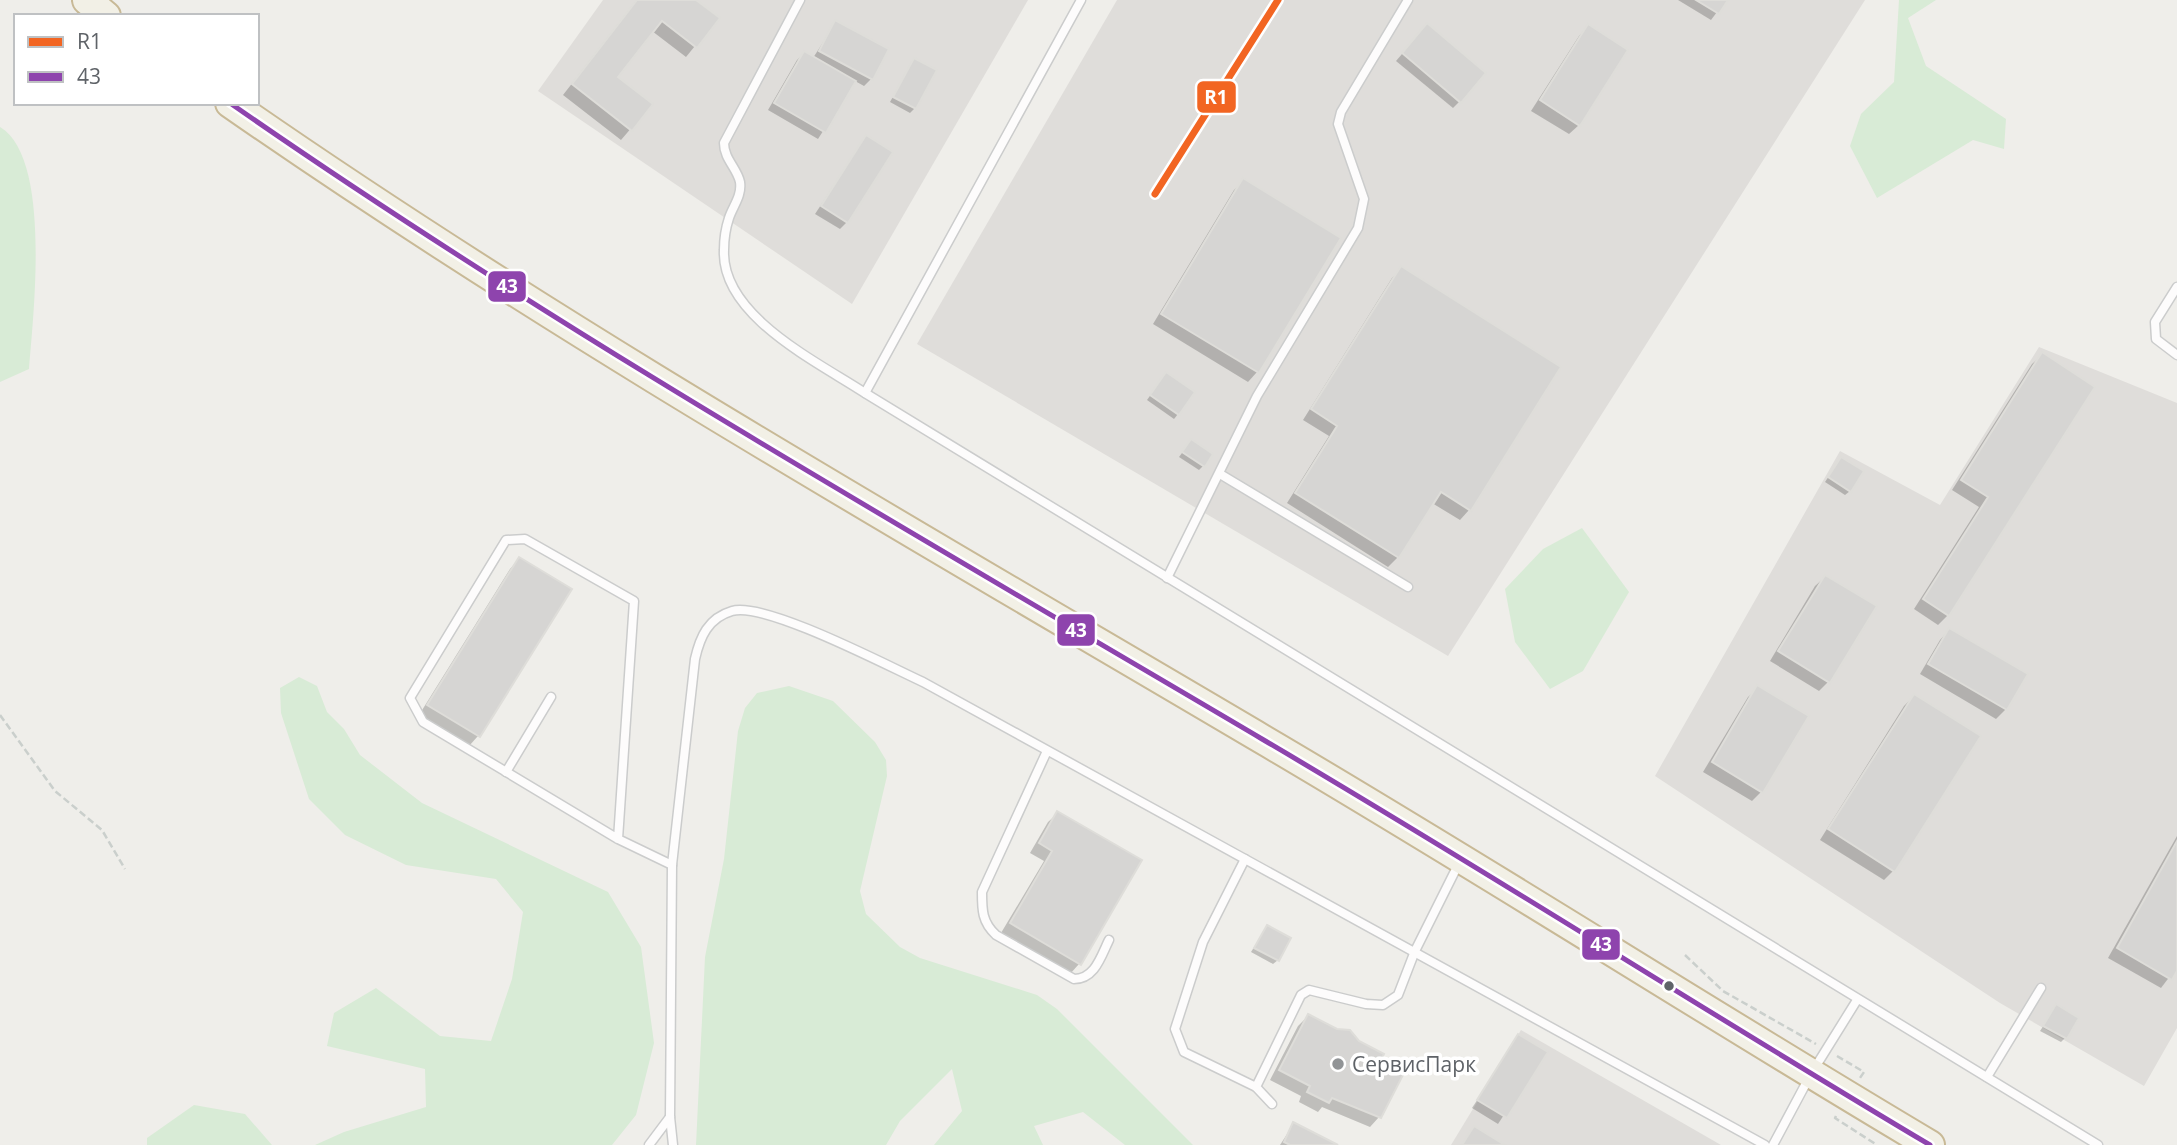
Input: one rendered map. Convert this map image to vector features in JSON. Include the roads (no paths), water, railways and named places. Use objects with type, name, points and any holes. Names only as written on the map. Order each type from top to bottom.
[{"type":"highway","points":[[87,0],[104,14]]},
{"type":"highway","points":[[233,105],[334,174],[673,389],[1462,857],[1930,1145]]},
{"type":"lane","points":[[800,0],[724,143],[724,154],[740,182],[738,198],[728,220],[724,253],[733,289],[747,311],[771,331],[865,393],[2098,1145]]},
{"type":"lane","points":[[865,393],[1080,0]]},
{"type":"lane","points":[[1167,579],[1257,396],[1358,228],[1364,199],[1338,124],[1341,112],[1408,0]]},
{"type":"lane","points":[[2177,287],[2155,322],[2156,339],[2177,355]]},
{"type":"lane","points":[[1220,474],[1408,587]]},
{"type":"lane","points":[[618,839],[634,601],[525,539],[506,540],[410,698],[423,722],[618,839],[672,865]]},
{"type":"lane","points":[[673,1145],[670,1117],[672,865],[695,659],[701,635],[715,619],[733,610],[781,619],[923,682],[1765,1145]]},
{"type":"lane","points":[[506,772],[551,697]]},
{"type":"lane","points":[[1047,751],[982,892],[983,917],[986,926],[996,935],[1074,979],[1084,979],[1091,974],[1109,940]]},
{"type":"lane","points":[[1256,1087],[1292,1007],[1301,995],[1309,990],[1366,1004],[1383,1005],[1398,995],[1415,951],[1462,857]]},
{"type":"lane","points":[[1245,859],[1203,942],[1175,1029],[1184,1052],[1256,1087],[1272,1104]]},
{"type":"lane","points":[[1987,1077],[2041,988]]},
{"type":"lane","points":[[1773,1145],[1811,1074],[1857,1000]]},
{"type":"lane","points":[[649,1145],[670,1117]]},
{"type":"place","name":"СервисПарк","points":[[1338,1064]]}]
